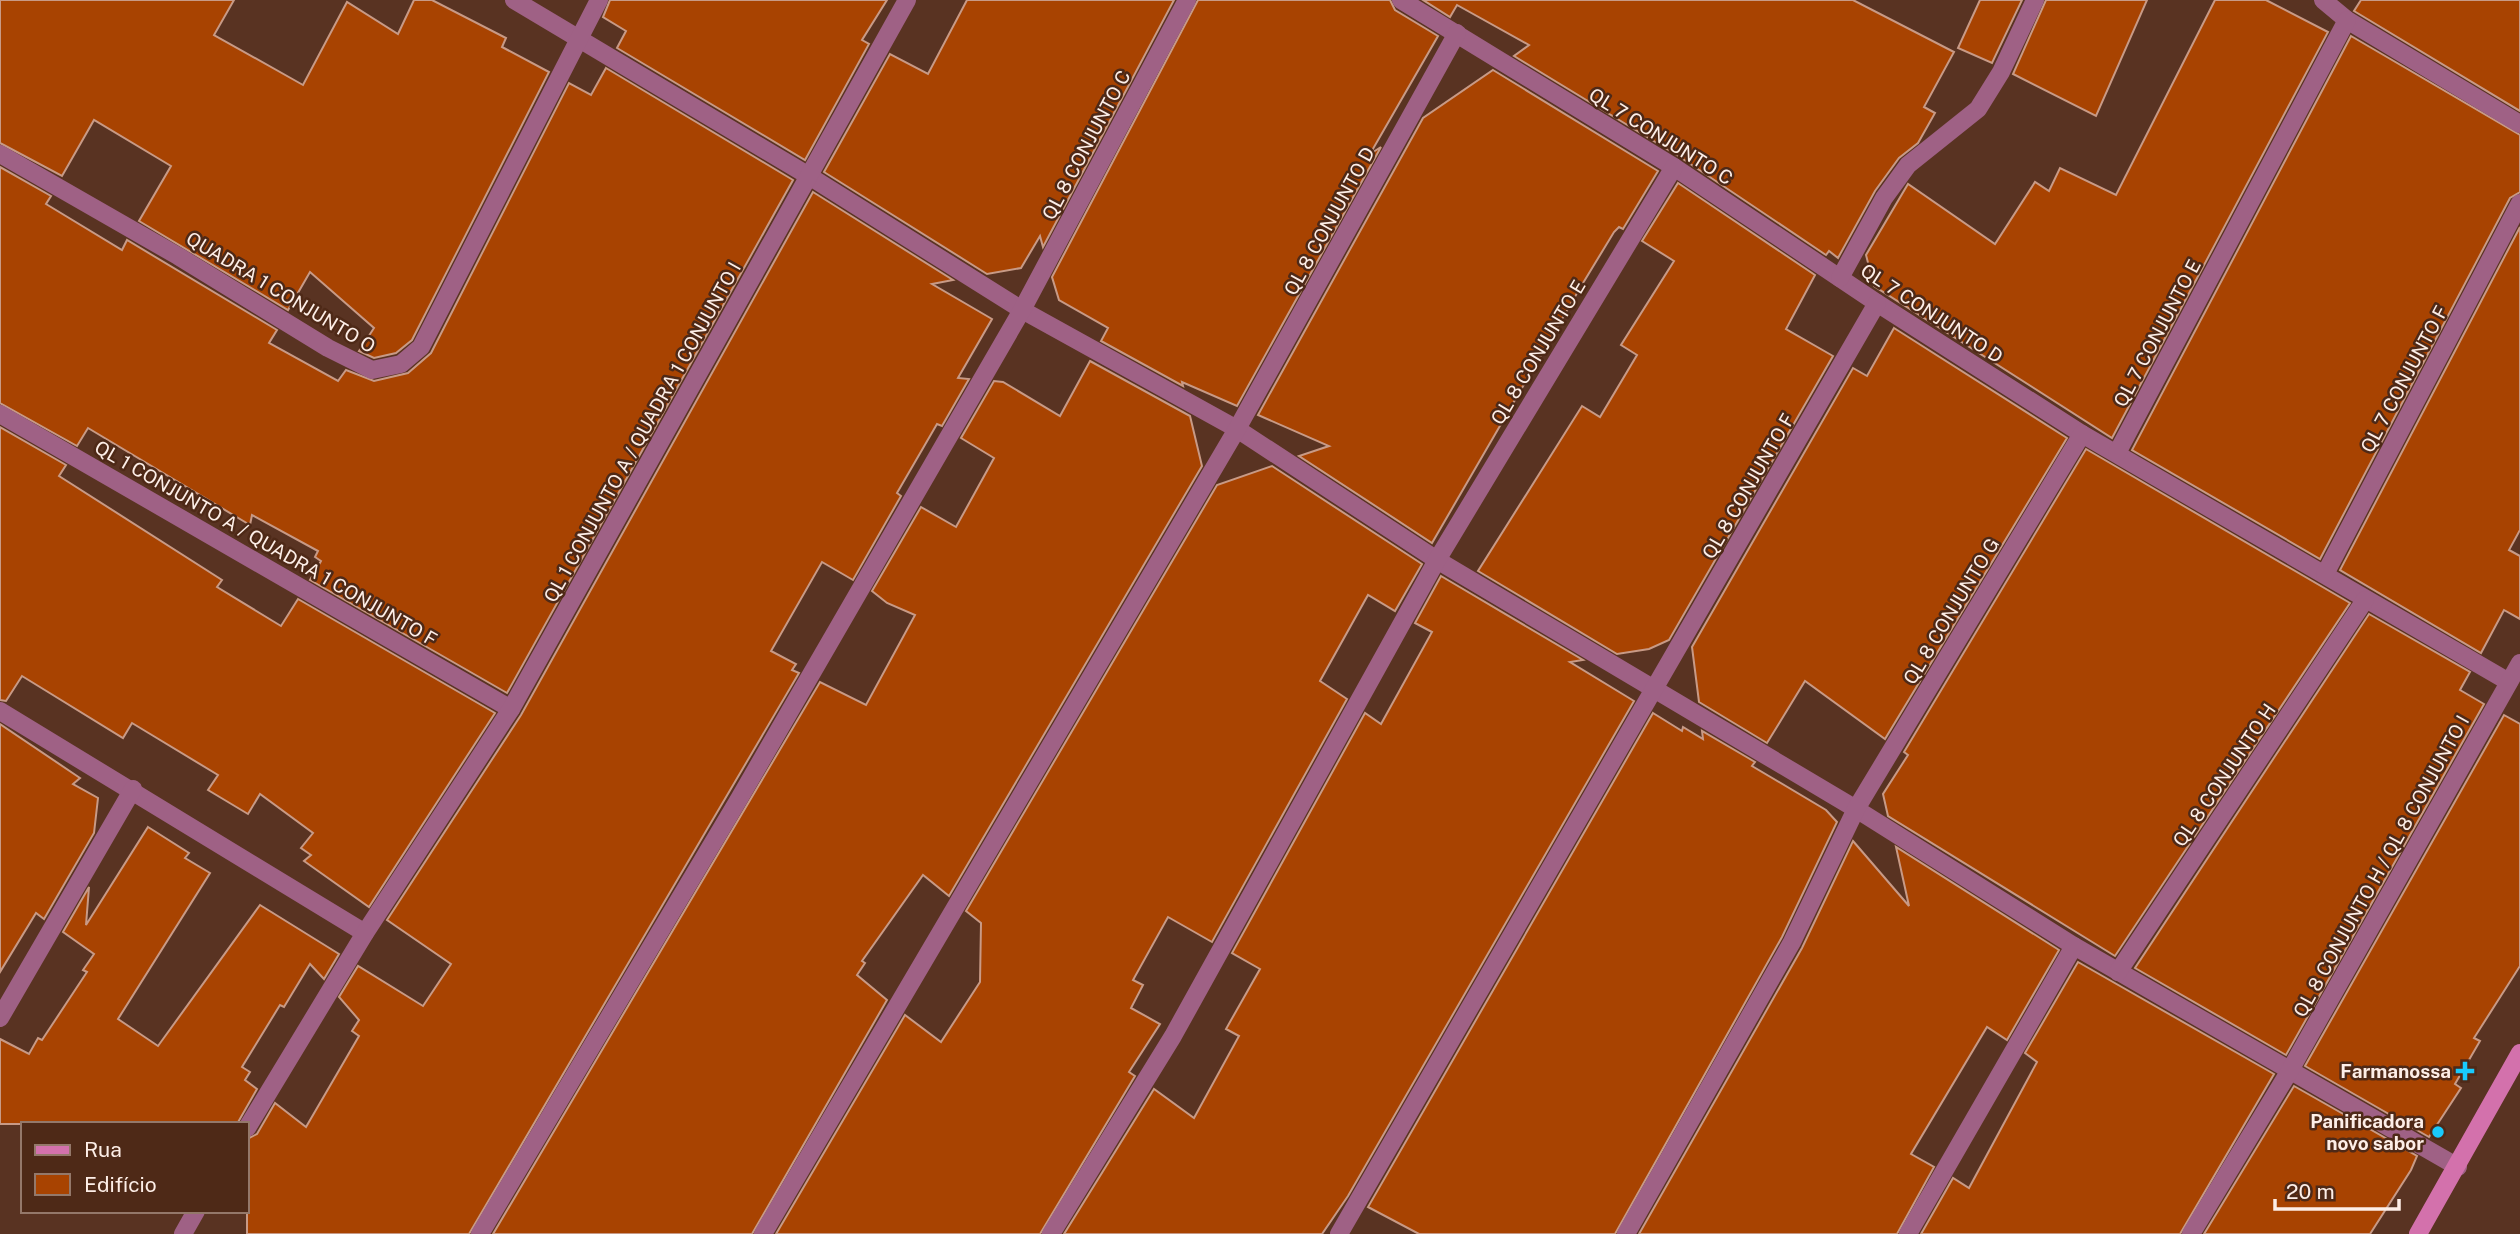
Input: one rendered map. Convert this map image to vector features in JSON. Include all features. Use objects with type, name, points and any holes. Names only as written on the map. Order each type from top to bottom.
[{"type":"street","points":[[514,0],[809,176],[1021,310],[1237,429],[1437,560],[1856,809],[2074,946],[2458,1167]]},
{"type":"street","name":"QUADRA 1 CONJUNTO O","points":[[0,155],[178,256],[328,348],[372,370],[401,364],[421,347],[598,0]]},
{"type":"street","name":"QL 1 CONJUNTO A / QUADRA 1 CONJUNTO I","points":[[248,1126],[365,933],[511,709],[907,0]]},
{"type":"street","name":"QL 8 CONJUNTO C","points":[[481,1234],[739,799],[1021,310],[1187,0]]},
{"type":"street","name":"QL 7 CONJUNTO C","points":[[1401,0],[1674,167],[1840,278]]},
{"type":"street","name":"QL 7 CONJUNTO D","points":[[2035,0],[2001,72],[1978,109],[1908,165],[1884,198],[1840,278],[2082,434],[2117,453]]},
{"type":"street","points":[[2325,0],[2347,20],[2520,124]]},
{"type":"street","name":"QL 7 CONJUNTO E","points":[[2117,453],[2347,20]]},
{"type":"street","name":"QL 8 CONJUNTO D","points":[[763,1234],[1237,429],[1457,33]]},
{"type":"street","name":"QL 8 CONJUNTO E","points":[[1051,1234],[1173,1036],[1437,560],[1674,167]]},
{"type":"street","name":"QL 7 CONJUNTO F","points":[[2325,575],[2520,203]]},
{"type":"street","name":"QL 8 CONJUNTO F","points":[[1339,1234],[1656,690],[1877,303]]},
{"type":"street","name":"QL 1 CONJUNTO A / QUADRA 1 CONJUNTO F","points":[[0,414],[511,709]]},
{"type":"street","name":"QL 8 CONJUNTO G","points":[[1626,1234],[1792,942],[1856,809],[2082,434]]},
{"type":"street","points":[[2117,453],[2509,682]]},
{"type":"street","name":"QL 8 CONJUNTO H","points":[[2118,972],[2365,600]]},
{"type":"street","name":"QL 8 CONJUNTO H / QL 8 CONJUNTO I","points":[[2191,1234],[2289,1072],[2520,663]]},
{"type":"street","points":[[0,711],[133,789],[365,933]]},
{"type":"street","points":[[0,1018],[133,789]]},
{"type":"street","points":[[1908,1234],[2074,946]]},
{"type":"street","points":[[2419,1234],[2520,1053]]},
{"type":"street","points":[[183,1234],[195,1213]]},
{"type":"building","points":[[0,0],[234,0],[214,35],[303,85],[347,2],[398,34],[414,0],[432,0],[506,38],[502,47],[549,72],[412,340],[396,353],[374,358],[359,351],[374,328],[310,272],[288,310],[139,221],[171,166],[94,120],[62,176],[0,143]]},
{"type":"building","points":[[610,0],[887,0],[862,40],[869,44],[805,160],[617,48],[626,31],[603,17]]},
{"type":"building","points":[[967,0],[1174,0],[1043,247],[1040,236],[1021,268],[987,274],[824,172],[890,54],[928,74]]},
{"type":"building","points":[[1198,0],[1390,0],[1395,10],[1438,36],[1370,154],[1381,147],[1237,406],[1182,382],[1183,386],[1101,341],[1108,328],[1059,300],[1052,277]]},
{"type":"building","points":[[1423,0],[1853,0],[1954,52],[1924,107],[1935,113],[1918,143],[1899,158],[1875,191],[1838,258],[1829,251],[1826,255],[1680,157],[1514,56],[1529,45],[1457,5],[1450,17]]},
{"type":"building","points":[[1980,0],[2022,0],[1992,63],[1958,48]]},
{"type":"building","points":[[2046,0],[2147,0],[2096,116],[2013,74]]},
{"type":"building","points":[[2215,0],[2266,0],[2328,32],[2112,438],[1874,286],[1866,255],[1908,184],[1995,244],[2035,182],[2049,191],[2060,168],[2116,195]]},
{"type":"building","points":[[2361,0],[2520,0],[2520,111],[2354,11]]},
{"type":"building","points":[[2351,36],[2520,135],[2520,192],[2510,198],[2320,559],[2132,450]]},
{"type":"building","points":[[606,68],[793,180],[507,693],[310,580],[321,561],[315,557],[318,551],[252,515],[250,525],[88,428],[77,446],[0,403],[0,167],[51,196],[46,204],[122,250],[127,240],[277,330],[269,343],[338,381],[346,370],[374,381],[408,373],[431,353],[569,83],[591,95]]},
{"type":"building","points":[[1493,70],[1658,171],[1623,229],[1619,227],[1614,232],[1432,543],[1299,456],[1329,446],[1258,415],[1423,118]]},
{"type":"building","points":[[1678,183],[1815,275],[1786,329],[1833,356],[1669,640],[1649,649],[1617,654],[1478,571],[1582,406],[1600,417],[1637,355],[1621,345],[1674,261],[1642,241]]},
{"type":"building","points":[[813,192],[953,280],[932,284],[992,319],[958,378],[969,379],[942,426],[937,424],[897,493],[901,496],[853,580],[822,562],[771,651],[796,664],[792,670],[799,673],[469,1234],[247,1234],[248,1138],[257,1134],[275,1103],[306,1127],[359,1036],[352,1031],[359,1020],[339,997],[358,966],[423,1006],[451,964],[387,920],[521,715]]},
{"type":"building","points":[[2520,227],[2520,530],[2509,550],[2520,556],[2520,619],[2504,610],[2481,653],[2340,570]]},
{"type":"building","points":[[1894,328],[2067,438],[1885,739],[1805,681],[1767,743],[1699,702],[1692,647],[1853,368],[1867,376]]},
{"type":"building","points":[[1090,361],[1190,416],[1202,466],[949,896],[923,875],[862,961],[865,963],[857,975],[887,1000],[752,1234],[493,1234],[820,682],[866,705],[915,615],[887,603],[872,591],[921,507],[956,527],[994,458],[961,438],[994,381],[1003,382],[1060,416]]},
{"type":"building","points":[[0,427],[66,465],[59,476],[222,580],[217,587],[281,626],[298,599],[495,713],[369,907],[304,861],[311,855],[301,848],[313,833],[260,794],[248,814],[208,790],[218,775],[132,723],[123,738],[22,676],[6,701],[0,700]]},
{"type":"building","points":[[2086,449],[2350,603],[2115,956],[1888,816],[1883,794],[1908,755],[1904,752]]},
{"type":"building","points":[[1272,466],[1422,564],[1395,611],[1368,595],[1320,681],[1347,699],[1212,942],[1168,917],[1133,980],[1143,985],[1131,1008],[1160,1024],[1129,1072],[1135,1076],[1040,1234],[776,1234],[905,1015],[941,1042],[980,982],[981,923],[966,911],[1217,485]]},
{"type":"building","points":[[1441,576],[1583,660],[1570,662],[1634,701],[1348,1196],[1322,1234],[1064,1234],[1154,1089],[1194,1118],[1239,1036],[1226,1029],[1260,969],[1232,953],[1365,713],[1381,724],[1432,632],[1415,623]]},
{"type":"building","points":[[2369,614],[2470,672],[2460,690],[2484,704],[2286,1055],[2135,968]]},
{"type":"building","points":[[1653,713],[1682,731],[1683,727],[1703,739],[1702,731],[1755,762],[1752,766],[1826,810],[1837,822],[1782,937],[1615,1234],[1419,1234],[1368,1207]]},
{"type":"building","points":[[2504,715],[2520,724],[2520,966],[2474,1038],[2480,1041],[2455,1084],[2461,1088],[2429,1137],[2305,1066]]},
{"type":"building","points":[[0,724],[80,778],[73,784],[98,798],[94,833],[44,919],[36,913],[0,972]]},
{"type":"building","points":[[148,827],[189,853],[185,858],[210,873],[118,1019],[158,1046],[260,905],[339,954],[324,979],[310,964],[284,1007],[280,1005],[242,1067],[250,1072],[245,1080],[257,1089],[238,1122],[0,1124],[0,1039],[29,1054],[38,1038],[42,1040],[87,972],[83,970],[94,954],[63,932],[89,887],[86,925]]},
{"type":"building","points":[[1853,841],[1909,906],[1896,847],[2059,950],[2007,1040],[1987,1027],[1911,1154],[1934,1167],[1897,1234],[1639,1234],[1802,948]]},
{"type":"building","points":[[2078,962],[2274,1074],[2180,1234],[1921,1234],[1953,1178],[1969,1188],[2037,1062],[2025,1053]]},
{"type":"building","points":[[2294,1086],[2417,1156],[2411,1170],[2370,1234],[2204,1234]]},
{"type":"place","name":"Farmanossa","points":[[2465,1071]]},
{"type":"place","name":"Panificadora novo sabor","points":[[2438,1132]]}]
